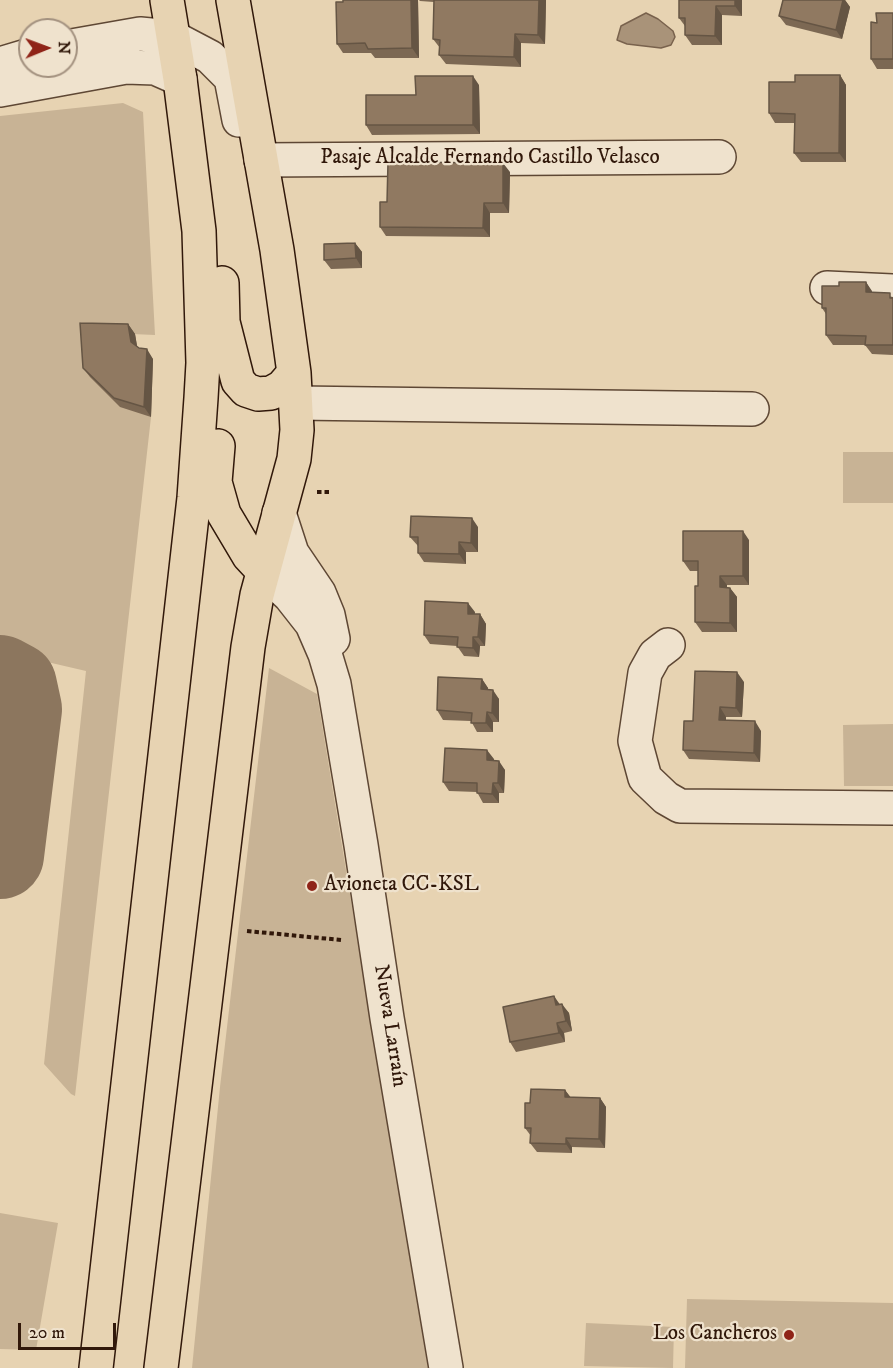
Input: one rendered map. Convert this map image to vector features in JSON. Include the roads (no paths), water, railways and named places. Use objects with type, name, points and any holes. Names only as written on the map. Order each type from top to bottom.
[{"type":"main road","points":[[96,1368],[194,498],[202,363],[199,231],[180,79],[167,0]]},
{"type":"main road","points":[[161,1368],[248,647],[263,571],[294,459],[297,430],[295,388],[278,250],[233,0]]},
{"type":"main road","points":[[192,174],[220,235],[223,322],[222,402],[215,482],[224,514],[231,528],[249,556],[263,571]]},
{"type":"main road","points":[[223,322],[238,381],[246,390],[258,394],[271,393],[282,387],[295,388]]},
{"type":"street","points":[[78,45],[141,34],[172,37],[210,57],[231,78],[256,213],[278,250]]},
{"type":"street","points":[[0,55],[18,54]]},
{"type":"street","points":[[0,64],[18,58]]},
{"type":"street","points":[[0,90],[126,67],[155,68],[180,79]]},
{"type":"street","name":"Pasaje Alcalde Fernando Castillo Velasco","points":[[261,160],[719,157]]},
{"type":"street","points":[[827,288],[893,291]]},
{"type":"street","points":[[295,388],[752,409]]},
{"type":"street","name":"Nueva Larraín","points":[[279,513],[292,553],[319,593],[328,615],[334,647],[334,684]]},
{"type":"street","name":"Nueva Larraín","points":[[263,571],[290,596],[312,624],[325,654],[334,684],[446,1368]]},
{"type":"street","points":[[668,645],[655,655],[645,673],[635,741],[645,778],[666,798],[680,806],[893,808]]},
{"type":"place","name":"Avioneta CC-KSL","points":[[312,886]]},
{"type":"place","name":"Los Cancheros","points":[[789,1335]]}]
